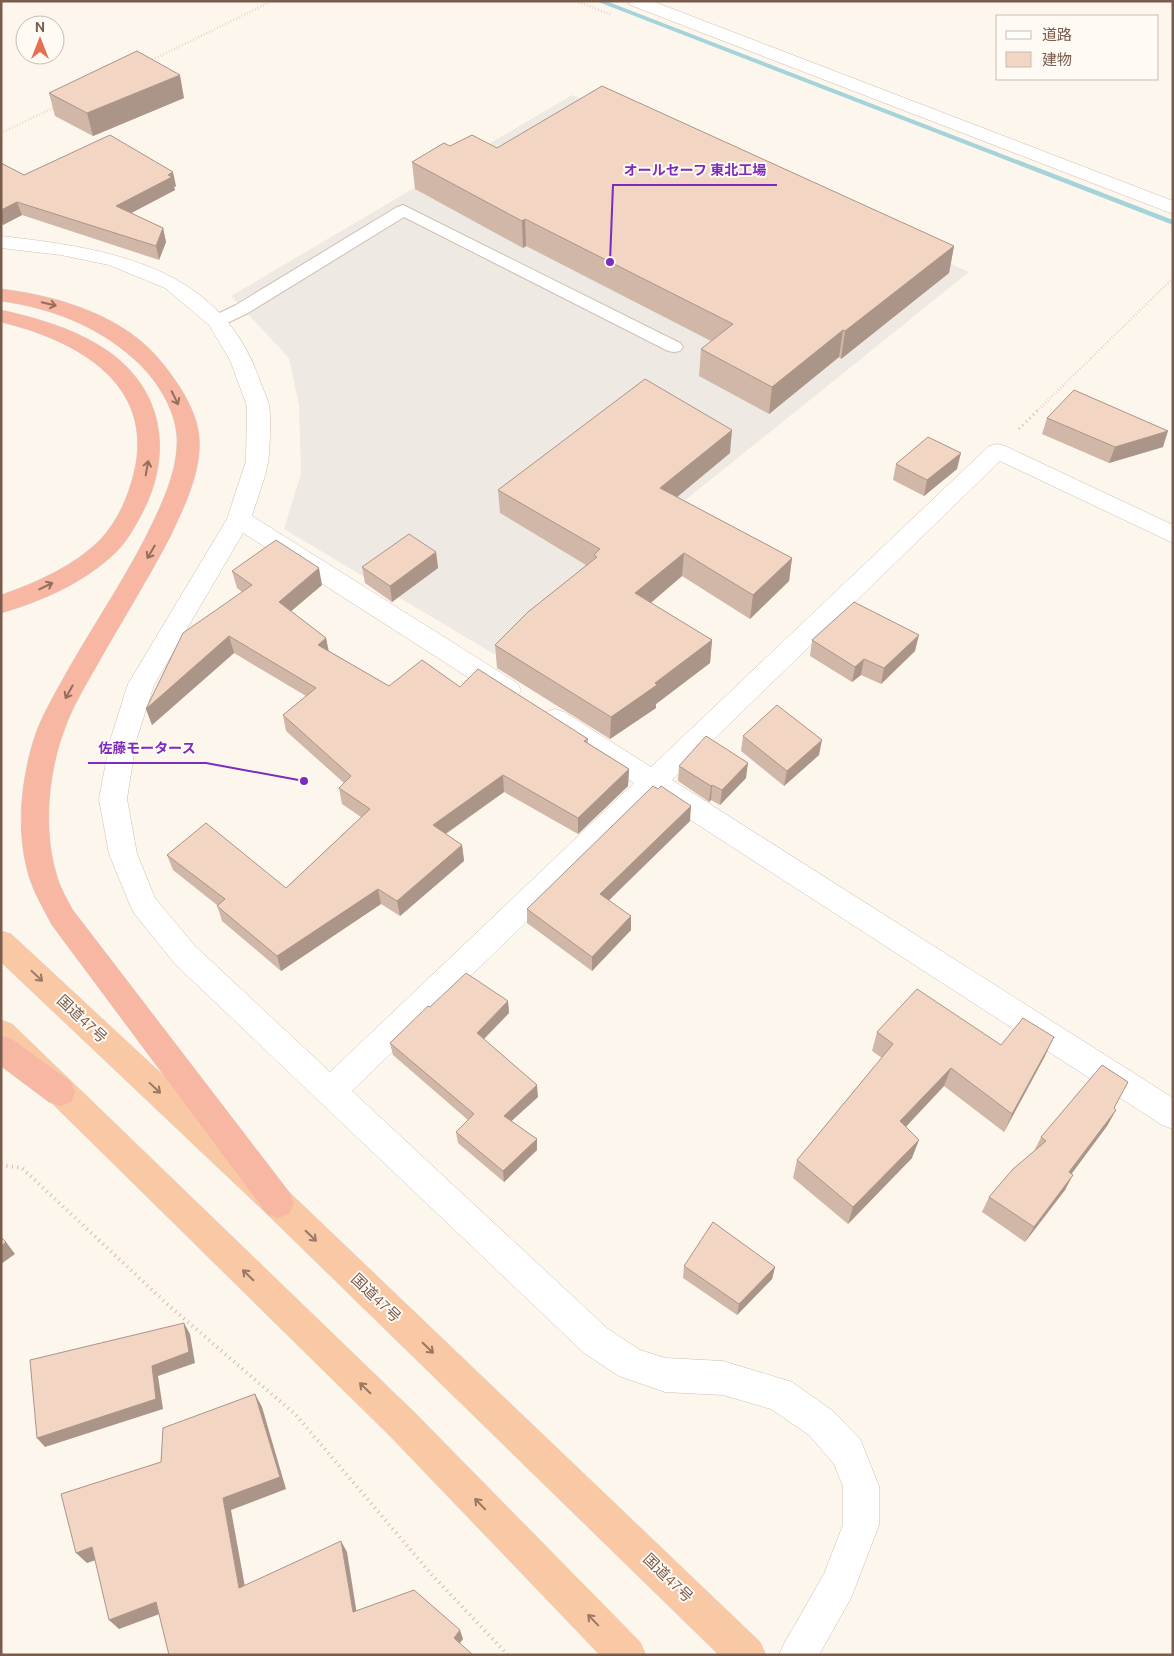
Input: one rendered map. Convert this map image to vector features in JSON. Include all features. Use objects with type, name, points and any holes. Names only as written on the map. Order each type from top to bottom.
[{"type":"highway","points":[[1,295],[55,305],[92,319],[129,341],[156,367],[168,384],[177,402],[188,436],[181,483],[156,543],[77,677],[46,742],[37,789],[35,835],[43,875],[62,917],[278,1203]]},
{"type":"highway","points":[[1,316],[30,321],[74,339],[110,363],[133,386],[146,414],[152,445],[146,478],[133,510],[106,548],[66,576],[22,597],[1,604]]},
{"type":"highway","name":"国道47号","points":[[1,943],[278,1203],[747,1655]]},
{"type":"highway","points":[[1,1033],[403,1425],[627,1655]]},
{"type":"highway","points":[[1,1048],[60,1092]]},
{"type":"street","points":[[636,1],[1173,208]]},
{"type":"street","points":[[1,242],[61,249],[115,260],[172,284],[216,321],[241,360],[258,406],[257,461],[239,519],[142,684],[123,741],[113,799],[123,854],[144,905],[185,956],[596,1341],[631,1364],[665,1375],[723,1378],[780,1394],[821,1423],[847,1452],[861,1486],[861,1525],[838,1585],[798,1655]]},
{"type":"street","points":[[330,1092],[998,451],[1173,535]]},
{"type":"street","points":[[239,519],[1173,1115]]},
{"type":"lane","points":[[216,321],[242,309],[403,210],[674,347]]},
{"type":"path","points":[[150,61],[272,1]]},
{"type":"path","points":[[1,133],[62,103]]},
{"type":"path","points":[[998,451],[1173,278]]},
{"type":"path","points":[[1,1165],[22,1168],[167,1304],[296,1415],[432,1575],[508,1655]]},
{"type":"shaded area","points":[[572,95],[969,272],[494,654],[284,529],[301,474],[299,405],[289,358],[231,296]]},
{"type":"building","points":[[137,51],[180,75],[87,113],[49,93]]},
{"type":"building","points":[[602,86],[954,246],[845,331],[843,330],[772,387],[701,349],[733,324],[525,219],[522,221],[412,162],[444,143],[450,146],[472,135],[497,148]]},
{"type":"building","points":[[110,135],[173,172],[168,175],[172,177],[116,206],[163,228],[156,246],[17,202],[1,210],[1,163],[24,175]]},
{"type":"building","points":[[645,379],[732,430],[660,488],[792,558],[753,595],[684,553],[635,593],[712,640],[655,683],[657,685],[611,717],[495,645],[528,612],[597,557],[594,555],[600,549],[498,490]]},
{"type":"building","points":[[1074,390],[1168,431],[1115,447],[1047,418]]},
{"type":"building","points":[[928,437],[961,453],[927,480],[896,464]]},
{"type":"building","points":[[409,534],[436,552],[390,586],[362,567]]},
{"type":"building","points":[[276,540],[319,568],[279,602],[326,638],[318,645],[389,686],[422,660],[460,687],[478,669],[588,739],[584,741],[629,769],[578,818],[503,775],[433,825],[462,845],[397,901],[378,889],[277,956],[217,906],[225,899],[167,855],[206,823],[286,888],[370,809],[339,788],[351,776],[283,715],[316,688],[229,636],[146,709],[183,633],[252,585],[232,571]]},
{"type":"building","points":[[854,602],[919,635],[884,668],[864,659],[855,667],[812,640]]},
{"type":"building","points":[[777,705],[822,740],[787,771],[743,736]]},
{"type":"building","points":[[706,736],[748,763],[722,790],[711,786],[679,766]]},
{"type":"building","points":[[653,786],[658,789],[661,786],[691,806],[600,894],[631,916],[592,957],[527,909]]},
{"type":"building","points":[[466,973],[508,1001],[477,1033],[537,1085],[504,1116],[537,1139],[503,1171],[456,1132],[474,1114],[390,1043]]},
{"type":"building","points":[[917,989],[1001,1045],[1023,1018],[1054,1037],[1012,1114],[951,1068],[900,1121],[919,1140],[853,1207],[797,1160],[893,1044],[877,1032]]},
{"type":"building","points":[[1102,1065],[1128,1082],[1114,1108],[1116,1110],[1069,1172],[1073,1175],[1034,1227],[989,1197],[1013,1169],[1046,1141],[1041,1137]]},
{"type":"building","points":[[713,1222],[775,1267],[739,1304],[684,1266]]},
{"type":"building","points":[[1,1237],[6,1242],[1,1246]]},
{"type":"building","points":[[184,1323],[189,1352],[152,1366],[156,1399],[37,1438],[30,1360]]},
{"type":"building","points":[[255,1394],[280,1477],[223,1498],[239,1588],[341,1541],[353,1612],[414,1590],[460,1630],[454,1638],[473,1655],[169,1655],[156,1602],[109,1620],[92,1547],[76,1553],[61,1494],[161,1462],[163,1428]]},
{"type":"waterway","points":[[599,1],[1173,223]]},
{"type":"place","name":"オールセーフ 東北工場","points":[[610,262]]},
{"type":"place","name":"佐藤モータース","points":[[304,781]]}]
